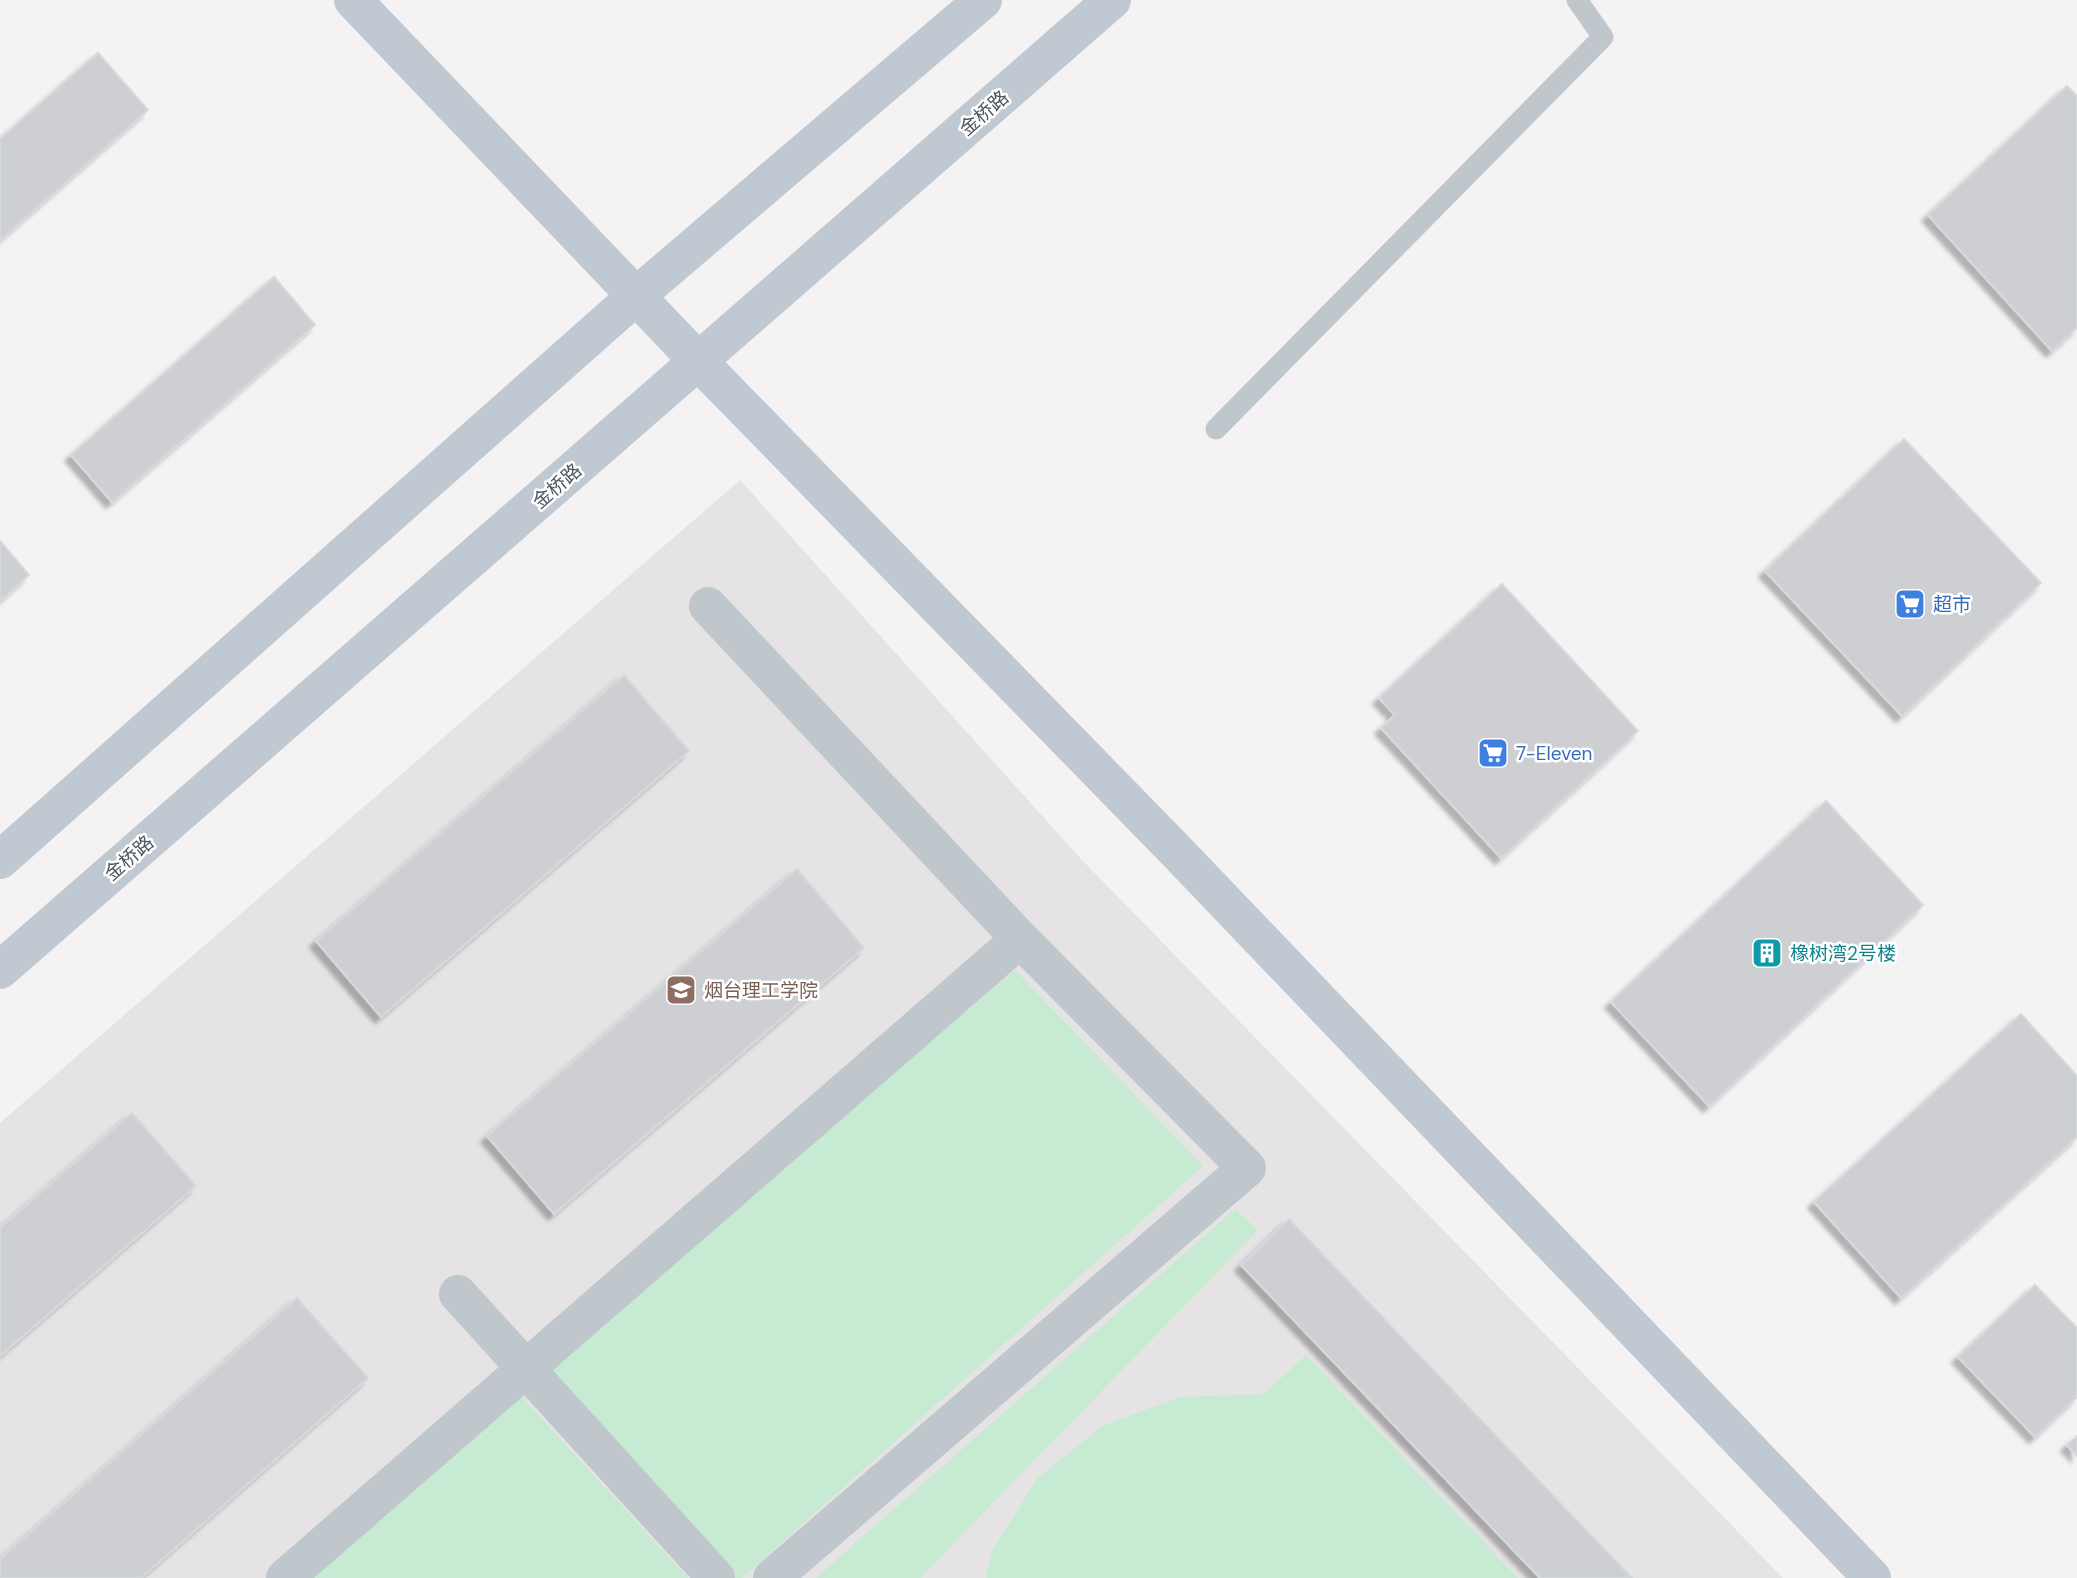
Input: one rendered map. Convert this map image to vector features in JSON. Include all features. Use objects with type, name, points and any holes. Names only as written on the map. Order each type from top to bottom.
[{"type":"street","points":[[354,0],[699,362],[1179,853],[1872,1578]]},
{"type":"street","points":[[0,860],[636,296],[983,0]]},
{"type":"street","name":"金桥路","points":[[0,970],[1112,0]]},
{"type":"street","points":[[708,606],[1020,939],[1247,1168],[772,1578]]},
{"type":"street","points":[[285,1578],[1020,939]]},
{"type":"street","points":[[458,1294],[716,1578]]},
{"type":"lane","points":[[1216,429],[1603,37],[1577,0]]},
{"type":"shaded area","name":"烟台理工学院","points":[[740,480],[1080,858],[1783,1578],[0,1578],[0,1123]]},
{"type":"green space","points":[[1015,970],[1203,1166],[742,1578],[731,1578],[543,1367]]},
{"type":"green space","points":[[1235,1209],[1258,1230],[920,1578],[816,1578]]},
{"type":"green space","points":[[1306,1355],[1518,1578],[986,1578],[992,1551],[1037,1479],[1102,1426],[1181,1397],[1264,1394]]},
{"type":"green space","points":[[519,1394],[688,1578],[307,1578]]},
{"type":"building","points":[[98,53],[148,110],[0,240],[0,139]]},
{"type":"building","points":[[2067,86],[2077,96],[2077,328],[2052,351],[1928,215]]},
{"type":"building","points":[[274,277],[315,325],[112,502],[71,455]]},
{"type":"building","points":[[1904,439],[2041,583],[1902,716],[1765,571]]},
{"type":"building","points":[[0,541],[29,575],[0,601]]},
{"type":"building","points":[[1502,584],[1638,731],[1501,858],[1381,728],[1395,715],[1379,698]]},
{"type":"building","points":[[624,675],[689,751],[381,1017],[316,941]]},
{"type":"building","name":"橡树湾2号楼","points":[[1826,801],[1923,905],[1709,1106],[1611,1002]]},
{"type":"building","points":[[797,869],[864,948],[554,1214],[487,1136]]},
{"type":"building","points":[[2021,1014],[2077,1076],[2077,1137],[1901,1298],[1814,1202]]},
{"type":"building","points":[[132,1113],[196,1186],[0,1356],[0,1228]]},
{"type":"building","points":[[1289,1219],[1632,1578],[1540,1578],[1241,1265]]},
{"type":"building","points":[[2035,1285],[2077,1328],[2077,1397],[2035,1437],[1958,1357]]},
{"type":"building","points":[[297,1298],[368,1378],[141,1578],[0,1578],[0,1559]]},
{"type":"building","points":[[2077,1436],[2077,1456],[2067,1445]]},
{"type":"place","name":"超市","points":[[1910,604]]},
{"type":"place","name":"7-Eleven","points":[[1493,753]]},
{"type":"place","name":"橡树湾2号楼","points":[[1767,953]]},
{"type":"place","name":"烟台理工学院","points":[[681,990]]}]
